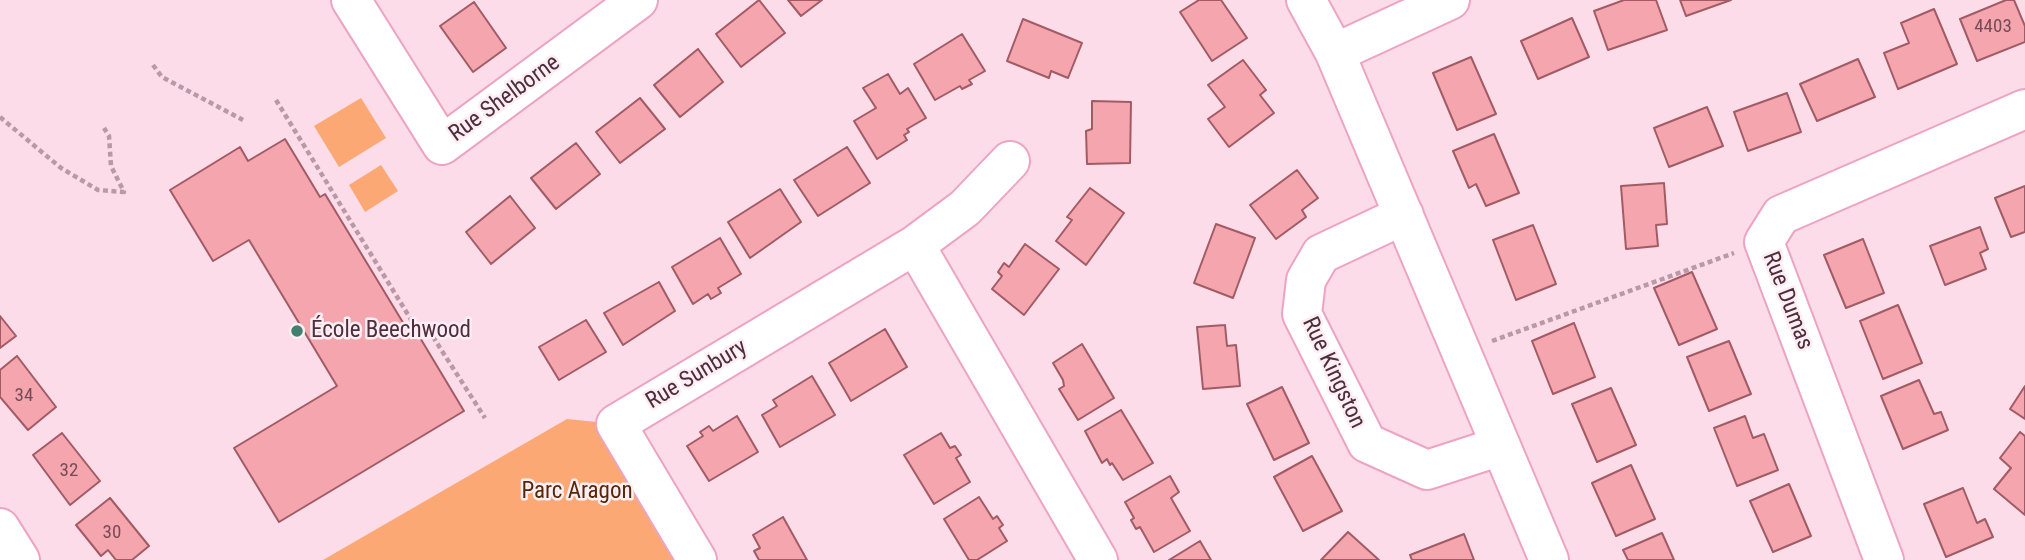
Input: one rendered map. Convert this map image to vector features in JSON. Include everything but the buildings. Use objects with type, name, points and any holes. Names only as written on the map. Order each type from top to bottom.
[{"type":"street","name":"Rue Shelborne","points":[[351,0],[442,145],[638,0]]},
{"type":"street","points":[[1306,0],[1335,53],[1549,560]]},
{"type":"street","points":[[1335,53],[1450,0]]},
{"type":"street","name":"Rue Dumas","points":[[1884,560],[1764,242],[1781,215],[2025,109]]},
{"type":"street","name":"Rue Sunbury","points":[[697,560],[615,424],[915,245],[965,208],[1010,161]]},
{"type":"street","name":"Rue Kingston","points":[[1404,215],[1321,254],[1306,280],[1302,314],[1367,443],[1427,470],[1501,446]]},
{"type":"street","points":[[915,245],[1098,560]]},
{"type":"street","points":[[0,528],[20,560]]},
{"type":"path","points":[[153,65],[162,77],[243,120]]},
{"type":"path","points":[[276,100],[415,326],[426,326],[485,418]]},
{"type":"path","points":[[0,117],[70,173],[98,190],[124,192],[111,166],[109,136],[104,128]]},
{"type":"path","points":[[1461,352],[1764,242]]},
{"type":"green space","points":[[361,98],[386,138],[339,167],[314,126]]},
{"type":"green space","points":[[381,165],[398,191],[365,212],[349,185]]},
{"type":"green space","name":"Parc Aragon","points":[[567,419],[616,424],[697,560],[323,560]]},
{"type":"place","name":"École Beechwood","points":[[297,331]]}]
